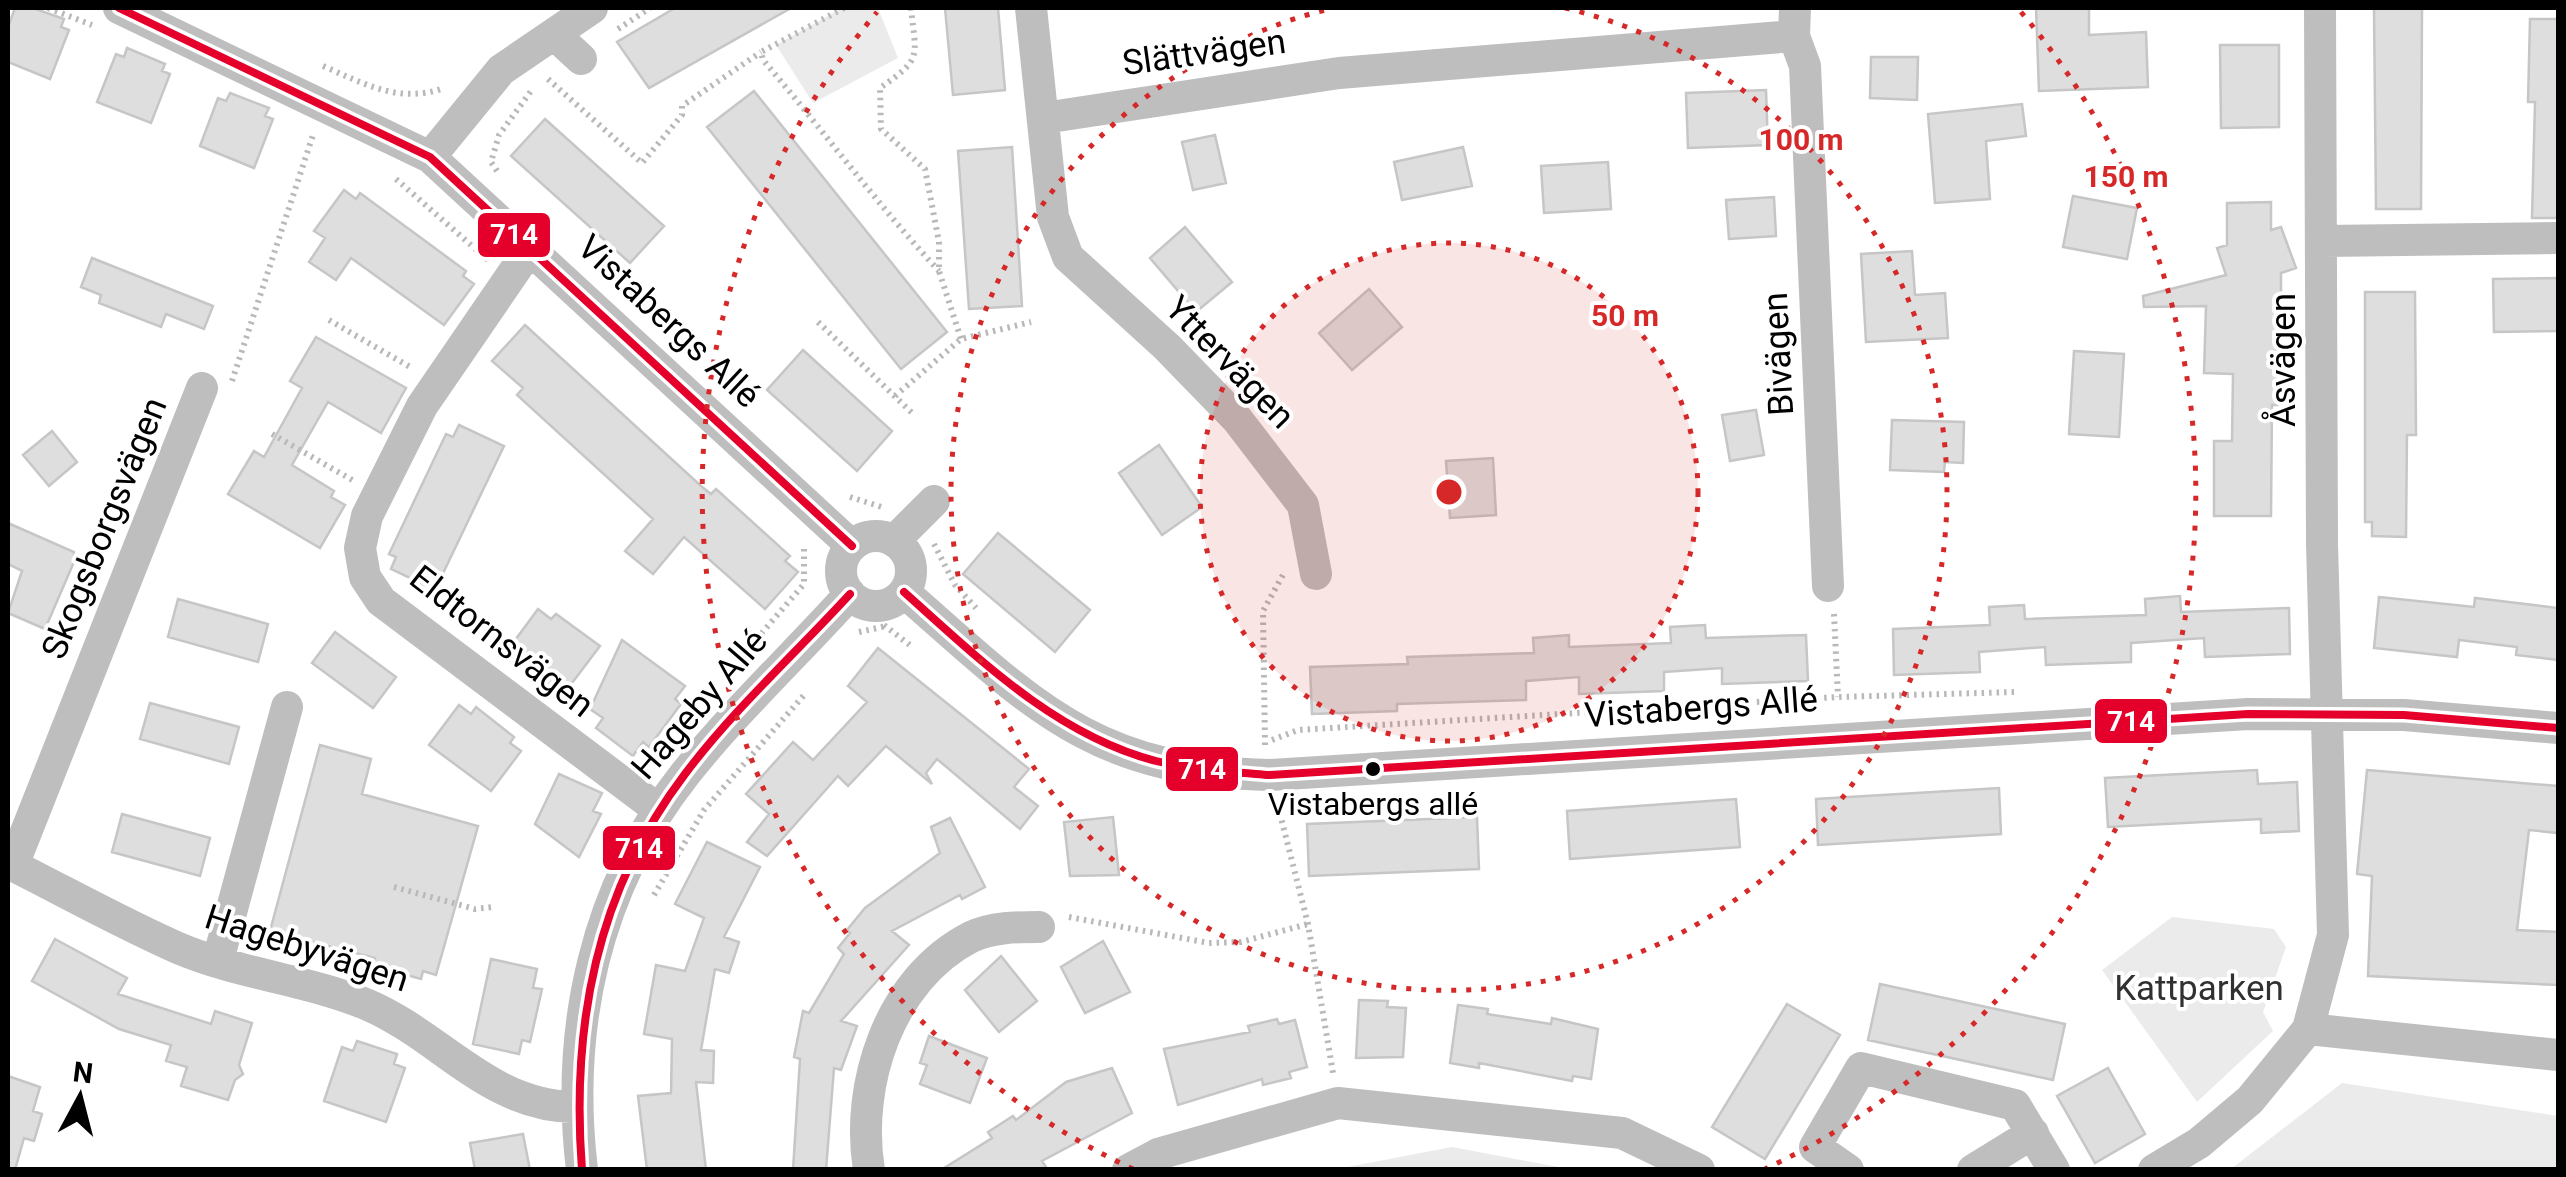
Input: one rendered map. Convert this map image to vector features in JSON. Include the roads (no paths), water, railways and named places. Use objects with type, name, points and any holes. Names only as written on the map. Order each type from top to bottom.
[{"type":"street","points":[[430,156],[501,70],[592,8]]},
{"type":"street","name":"Yttervägen","points":[[1031,8],[1053,217],[1068,257],[1167,346],[1237,419],[1303,505],[1316,574]]},
{"type":"street","name":"Åsvägen","points":[[2308,1028],[2332,935],[2322,544],[2324,241],[2320,8]]},
{"type":"street","name":"Vistabergs Allé","points":[[110,18],[430,156],[852,546]]},
{"type":"street","name":"Slättvägen","points":[[1044,118],[1339,73],[1795,22]]},
{"type":"street","name":"Bivägen","points":[[1795,22],[1805,66],[1828,586]]},
{"type":"street","points":[[554,34],[580,59]]},
{"type":"street","points":[[2324,241],[2558,238]]},
{"type":"street","name":"Eldtornsvägen","points":[[531,247],[436,383],[376,494],[360,533],[366,577],[381,601],[659,810]]},
{"type":"street","name":"Skogsborgsvägen","points":[[10,864],[215,391]]},
{"type":"street","points":[[894,540],[934,501]]},
{"type":"street","points":[[872,536],[894,540],[911,563],[904,592],[883,606],[863,603],[850,594],[842,576],[852,546],[872,536]]},
{"type":"street","name":"Vistabergs Allé","points":[[904,592],[1021,695],[1074,729],[1148,760],[1222,774],[1267,759],[2141,718],[2328,713],[2558,728]]},
{"type":"street","name":"Hageby Allé","points":[[582,1170],[576,1055],[590,965],[617,888],[659,810],[686,772],[850,594]]},
{"type":"street","points":[[218,960],[287,706]]},
{"type":"street","name":"Hagebyvägen","points":[[10,864],[180,948],[364,1004],[415,1027],[478,1078],[515,1096],[544,1106],[576,1106]]},
{"type":"street","points":[[869,1170],[864,1140],[866,1095],[878,1050],[893,1018],[943,957],[972,936],[1008,928],[1039,927]]},
{"type":"street","points":[[2154,1170],[2198,1142],[2250,1100],[2308,1028],[2558,1056]]},
{"type":"street","points":[[1848,1170],[1814,1147],[1861,1068],[2015,1106],[2054,1170]]},
{"type":"street","points":[[1128,1170],[1158,1154],[1338,1103],[1622,1133],[1699,1170]]},
{"type":"street","points":[[1973,1170],[2034,1134]]},
{"type":"place","name":"Vistabergs allé","points":[[1373,769]]},
{"type":"park label","name":"Kattparken","points":[[2199,988]]}]
